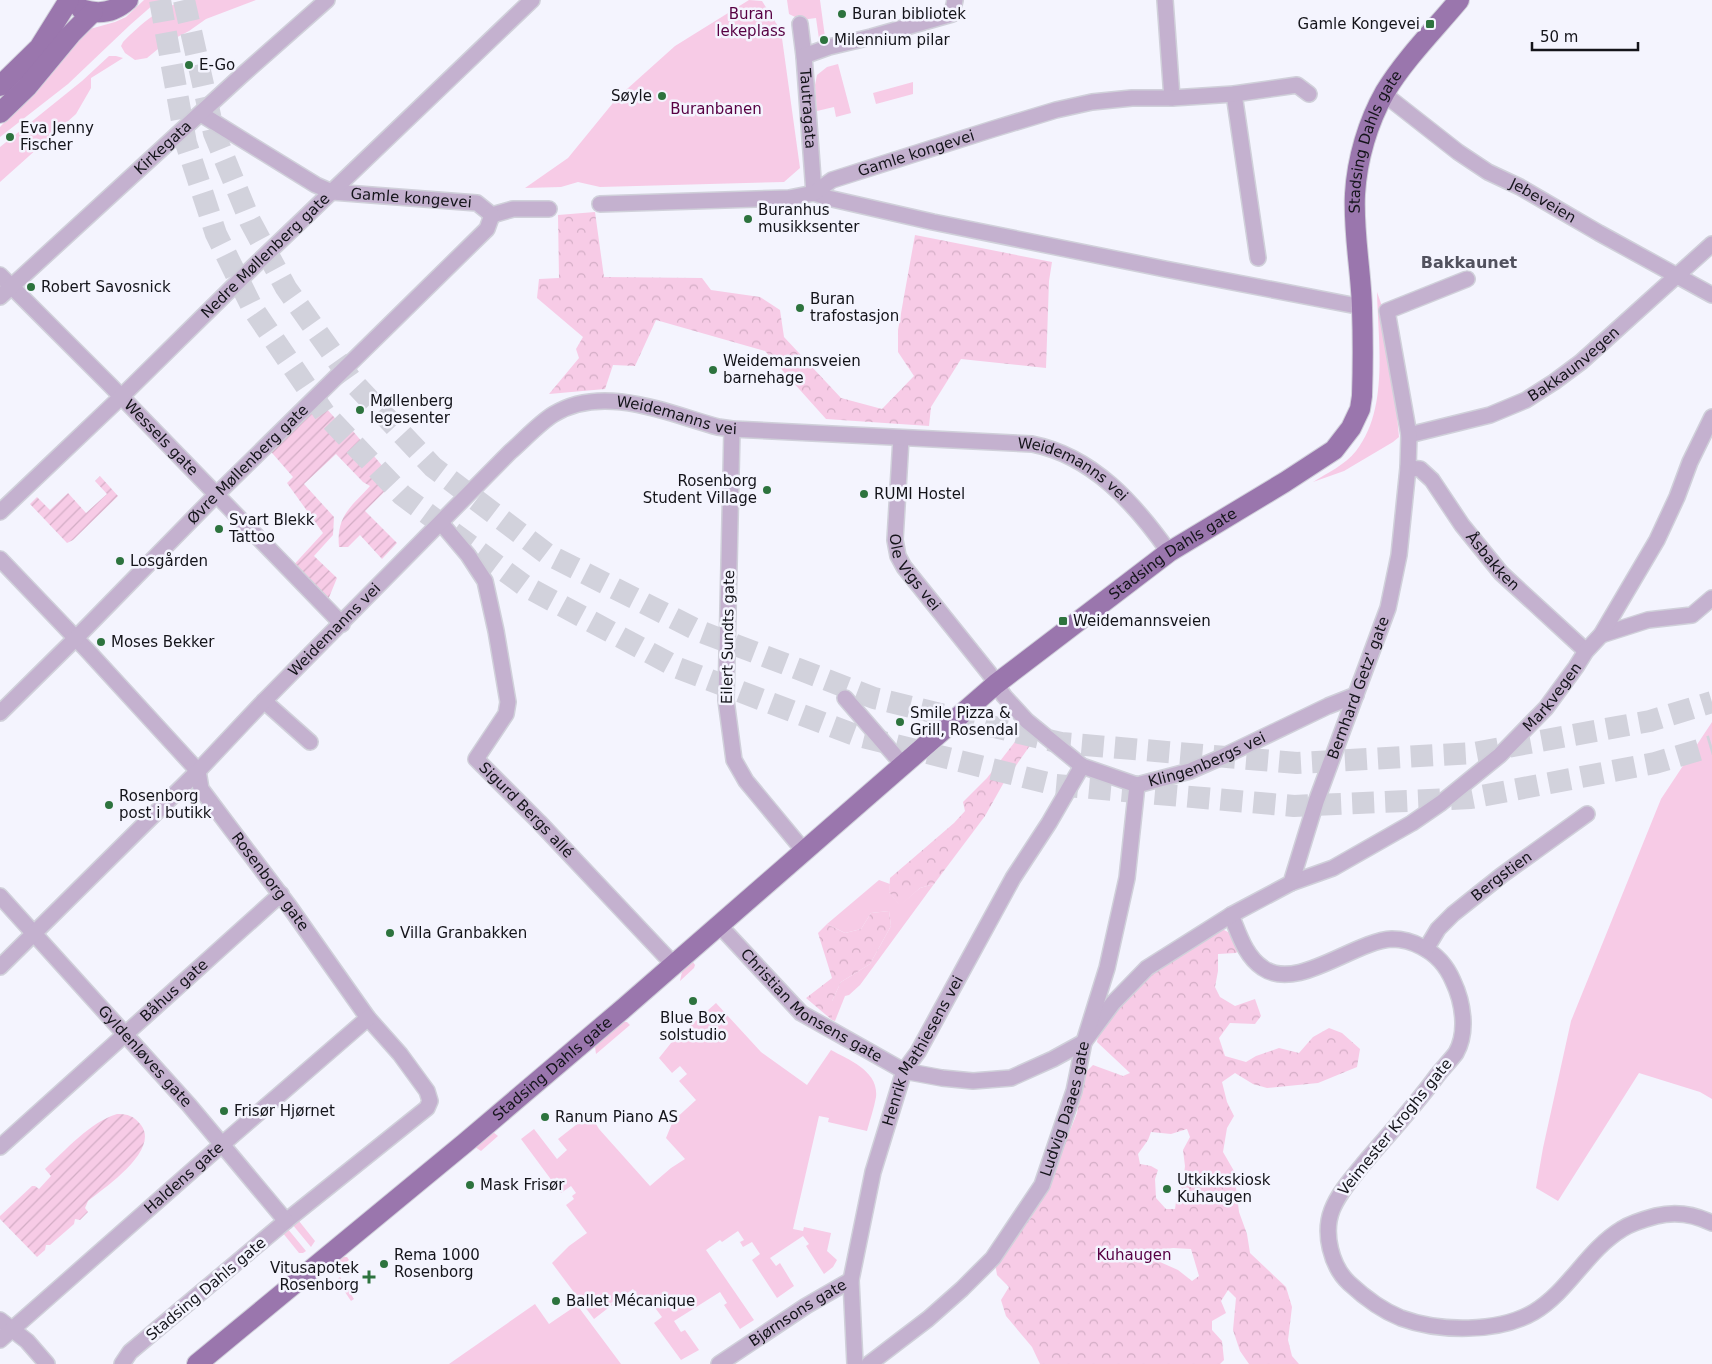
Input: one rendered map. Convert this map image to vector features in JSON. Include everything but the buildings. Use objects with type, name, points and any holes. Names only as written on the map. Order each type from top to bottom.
[{"type":"main road","points":[[0,86],[39,48],[69,0],[78,7],[93,12],[108,12],[128,0]]},
{"type":"main road","name":"Stadsing Dahls gate","points":[[197,1364],[487,1124],[996,684],[1169,552],[1334,450],[1351,428],[1360,409],[1362,389],[1362,307],[1355,194],[1365,139],[1384,94],[1397,74],[1459,0]]},
{"type":"main road","points":[[0,113],[27,87],[71,34],[93,12]]},
{"type":"street","name":"Kirkegata","points":[[5,292],[327,0]]},
{"type":"street","name":"Nedre Møllenberg gate","points":[[0,512],[532,0]]},
{"type":"street","points":[[804,56],[830,47],[952,14],[955,0]]},
{"type":"street","points":[[1165,0],[1172,98]]},
{"type":"street","name":"Tautragata","points":[[800,24],[814,193]]},
{"type":"street","name":"Gamle kongevei","points":[[600,204],[790,198],[814,193],[832,180],[1056,110],[1092,102],[1132,98],[1172,98],[1234,94],[1297,85],[1309,94]]},
{"type":"street","points":[[1234,94],[1258,258]]},
{"type":"street","name":"Jebeveien","points":[[1384,94],[1458,152],[1488,172],[1520,187],[1712,294]]},
{"type":"street","name":"Gamle kongevei","points":[[201,114],[316,185],[332,192],[477,203],[492,214],[513,209],[550,209]]},
{"type":"street","points":[[814,193],[828,198],[932,222],[1207,278],[1362,307]]},
{"type":"street","name":"Øvre Møllenberg gate","points":[[0,713],[216,495],[487,230],[492,214]]},
{"type":"street","name":"Bakkaunvegen","points":[[1409,436],[1490,415],[1526,400],[1581,362],[1712,244]]},
{"type":"street","name":"Wessels gate","points":[[0,275],[5,292],[121,397],[342,624]]},
{"type":"street","name":"Bernhard Getz' gate","points":[[1292,883],[1316,802],[1388,608],[1399,555],[1408,468],[1409,436],[1387,311],[1467,279]]},
{"type":"street","name":"Weidemanns vei","points":[[0,967],[198,771],[264,701],[510,452],[552,415],[577,404],[600,400],[625,402],[732,429],[1032,444],[1049,448],[1064,454],[1100,476],[1123,495],[1169,552]]},
{"type":"street","name":"Markvegen","points":[[1292,883],[1333,868],[1412,823],[1441,803],[1500,755],[1546,708],[1586,652],[1601,635],[1657,540],[1677,497],[1690,462],[1712,418]]},
{"type":"street","name":"Eilert Sundts gate","points":[[732,429],[726,700],[734,760],[746,782],[804,851]]},
{"type":"street","name":"Ole Vigs vei","points":[[901,438],[896,540],[898,556],[904,567],[996,684]]},
{"type":"street","name":"Åsbakken","points":[[1408,468],[1420,469],[1432,480],[1462,525],[1501,573],[1586,652]]},
{"type":"street","name":"Sigurd Bergs allé","points":[[441,523],[468,555],[485,581],[508,702],[506,714],[476,759],[539,822],[674,964]]},
{"type":"street","name":"Rosenborg gate","points":[[0,559],[76,638],[198,771],[201,789],[281,894],[368,1018],[400,1054],[427,1091],[430,1101]]},
{"type":"street","points":[[1601,635],[1648,620],[1692,615],[1712,598]]},
{"type":"street","name":"Klingenbergs vei","points":[[996,684],[1004,696],[1027,721],[1082,766],[1136,785],[1190,771],[1328,706],[1356,695]]},
{"type":"street","points":[[845,698],[903,765]]},
{"type":"street","points":[[264,701],[310,742]]},
{"type":"street","name":"Henrik Mathiesens vei","points":[[855,1364],[851,1280],[873,1172],[904,1071],[918,1052],[1013,878],[1049,823],[1082,766]]},
{"type":"street","name":"Ludvig Daaes gate","points":[[868,1364],[928,1319],[993,1258],[1042,1185],[1074,1091],[1084,1042],[1107,968],[1127,878],[1136,785]]},
{"type":"street","name":"Bergstien","points":[[1426,949],[1438,929],[1453,914],[1587,814]]},
{"type":"street","points":[[1084,1042],[1112,1003],[1147,968],[1231,915],[1292,883]]},
{"type":"street","name":"Båhus gate","points":[[0,1147],[281,894]]},
{"type":"street","name":"Gyldenløves gate","points":[[0,896],[222,1144],[286,1221]]},
{"type":"street","name":"Veimester Kroghs gate","points":[[1231,915],[1251,958],[1264,969],[1276,974],[1289,975],[1306,970],[1370,944],[1392,939],[1410,941],[1426,949],[1442,962],[1454,982],[1461,1005],[1463,1031],[1456,1052],[1420,1099],[1356,1174],[1336,1201],[1331,1212],[1329,1235],[1332,1257],[1343,1278],[1379,1307],[1400,1317],[1448,1328],[1473,1328],[1515,1320],[1534,1312],[1552,1297],[1608,1239],[1623,1227],[1670,1213],[1691,1215],[1712,1223]]},
{"type":"street","name":"Christian Monsens gate","points":[[719,924],[801,1013],[904,1071],[942,1078],[974,1081],[1011,1078],[1054,1059],[1084,1042]]},
{"type":"street","name":"Haldens gate","points":[[0,1340],[368,1018]]},
{"type":"street","name":"Stadsing Dahls gate","points":[[122,1364],[130,1352],[286,1221],[427,1108],[430,1101]]},
{"type":"street","name":"Bjørnsons gate","points":[[719,1364],[806,1306],[851,1280]]},
{"type":"street","points":[[0,1320],[27,1341],[47,1364]]},
{"type":"green space","points":[[144,0],[163,0],[154,4],[130,25],[68,84],[0,137],[0,127],[77,37],[90,29],[126,17]]},
{"type":"green space","points":[[187,0],[256,0],[206,19],[189,31],[164,44],[147,58],[135,60],[125,53],[121,46],[123,42],[152,16],[168,7]]},
{"type":"green space","name":"Buranbanen","points":[[749,0],[762,1],[781,31],[800,168],[784,182],[600,187],[578,182],[561,187],[525,188],[568,158],[617,98],[675,46]]},
{"type":"green space","points":[[787,0],[820,0],[825,37],[819,39],[816,18],[801,20],[789,14]]},
{"type":"green space","points":[[109,56],[123,58],[91,78],[91,88],[76,114],[0,182],[0,147],[82,81]]},
{"type":"green space","points":[[838,64],[851,113],[836,117],[834,107],[817,111],[815,85],[817,75],[827,67]]},
{"type":"green space","points":[[913,82],[913,94],[876,104],[873,93]]},
{"type":"green space","points":[[595,212],[604,277],[702,278],[711,290],[760,297],[780,310],[784,337],[841,398],[882,409],[914,376],[898,352],[898,330],[915,235],[1052,262],[1049,281],[1046,368],[961,359],[931,407],[929,426],[826,419],[765,351],[656,320],[635,366],[613,365],[605,389],[549,394],[579,358],[576,349],[583,337],[537,298],[539,279],[559,278],[558,215]]},
{"type":"green space","points":[[1377,292],[1384,312],[1381,324],[1395,395],[1399,437],[1344,471],[1313,482],[1352,456],[1366,434],[1373,415],[1379,374]]},
{"type":"green space","points":[[316,397],[343,427],[347,424],[395,481],[365,511],[397,543],[382,559],[360,535],[348,547],[339,547],[342,520],[351,506],[370,486],[363,482],[336,454],[304,484],[334,517],[333,535],[314,556],[337,578],[325,607],[289,570],[323,533],[287,483],[293,477],[266,446]]},
{"type":"green space","points":[[100,476],[118,496],[73,540],[67,543],[30,504],[37,497],[50,510],[68,493],[86,513],[107,494],[95,481]]},
{"type":"green space","points":[[1712,722],[1712,1099],[1700,1092],[1639,1073],[1558,1201],[1536,1188],[1571,1021],[1661,799]]},
{"type":"green space","points":[[1024,730],[1030,731],[1036,737],[1003,784],[985,816],[934,884],[920,888],[900,906],[889,892],[890,878],[954,823],[965,811],[963,802],[987,778]]},
{"type":"green space","points":[[879,880],[890,884],[889,892],[900,905],[920,888],[934,884],[860,985],[849,995],[845,996],[835,1021],[832,1020],[832,1001],[841,982],[870,964],[891,926],[889,911],[871,913],[861,929],[845,933],[827,924]]},
{"type":"green space","points":[[889,911],[891,926],[870,964],[841,982],[832,1001],[832,1020],[806,998],[832,978],[818,933],[827,924],[845,933],[861,929],[871,913]]},
{"type":"green space","name":"Kuhaugen","points":[[1222,929],[1232,934],[1240,949],[1236,953],[1218,954],[1218,971],[1215,987],[1220,997],[1235,1006],[1255,999],[1261,1016],[1255,1024],[1230,1023],[1219,1038],[1225,1056],[1246,1062],[1256,1056],[1279,1048],[1299,1053],[1313,1037],[1329,1028],[1342,1033],[1360,1049],[1357,1067],[1318,1083],[1267,1088],[1253,1084],[1235,1073],[1222,1082],[1227,1102],[1234,1116],[1227,1128],[1223,1152],[1234,1171],[1239,1212],[1247,1234],[1250,1253],[1286,1287],[1292,1307],[1288,1340],[1292,1356],[1299,1364],[1249,1364],[1240,1351],[1233,1330],[1236,1298],[1228,1290],[1221,1301],[1226,1313],[1212,1321],[1212,1330],[1222,1341],[1224,1360],[1220,1364],[1040,1364],[1032,1347],[1006,1316],[1001,1300],[1009,1287],[997,1275],[995,1263],[1030,1219],[1044,1196],[1077,1113],[1085,1073],[1093,1065],[1123,1076],[1130,1073],[1097,1042],[1101,1029],[1124,1001],[1157,971],[1208,935]],"holes":[[[1187,1129],[1190,1137],[1183,1150],[1185,1166],[1183,1183],[1177,1195],[1175,1209],[1166,1209],[1156,1198],[1155,1179],[1158,1170],[1151,1166],[1140,1164],[1138,1154],[1151,1132],[1171,1134]],[[1173,1248],[1191,1249],[1199,1276],[1192,1281],[1178,1270],[1160,1262],[1158,1250]]]},
{"type":"green space","points":[[693,962],[694,968],[680,981],[682,972]]},
{"type":"green space","points":[[716,1003],[761,1052],[807,1085],[831,1050],[854,1062],[868,1073],[876,1088],[876,1097],[867,1131],[828,1122],[829,1118],[819,1116],[793,1229],[803,1231],[804,1227],[831,1233],[827,1251],[837,1260],[833,1267],[824,1274],[806,1246],[809,1244],[803,1236],[770,1258],[776,1266],[780,1263],[794,1286],[777,1298],[752,1260],[760,1254],[752,1242],[743,1247],[740,1242],[744,1240],[738,1231],[722,1242],[720,1240],[706,1250],[754,1320],[740,1329],[724,1305],[727,1303],[720,1292],[674,1321],[681,1332],[685,1330],[699,1350],[681,1360],[654,1323],[662,1317],[653,1305],[647,1309],[633,1289],[611,1303],[612,1305],[594,1319],[552,1263],[569,1246],[587,1233],[566,1205],[574,1199],[572,1196],[576,1193],[571,1186],[561,1193],[521,1139],[534,1129],[557,1159],[567,1150],[558,1139],[590,1114],[599,1129],[650,1186],[685,1159],[666,1138],[673,1121],[696,1100],[679,1081],[687,1074],[680,1066],[672,1073],[659,1058],[671,1043]]},
{"type":"green space","points":[[623,1022],[627,1022],[630,1025],[596,1054],[595,1047]]},
{"type":"green space","points":[[117,1114],[130,1116],[141,1125],[145,1135],[143,1145],[137,1156],[118,1177],[88,1201],[85,1208],[88,1212],[80,1220],[75,1219],[74,1224],[50,1245],[46,1245],[45,1250],[37,1257],[0,1219],[0,1216],[32,1186],[39,1189],[51,1176],[45,1169],[79,1137],[97,1123]]},
{"type":"green space","points":[[493,1132],[498,1136],[481,1151],[475,1147]]},
{"type":"green space","points":[[299,1221],[315,1241],[311,1247],[292,1224]]},
{"type":"green space","points":[[287,1228],[306,1251],[299,1253],[282,1232]]},
{"type":"green space","points":[[343,1257],[347,1257],[349,1260],[335,1271],[329,1268]]},
{"type":"green space","points":[[340,1277],[354,1299],[351,1301],[337,1280]]},
{"type":"green space","points":[[535,1304],[549,1324],[577,1305],[621,1364],[449,1364]]},
{"type":"tunnel","points":[[160,0],[186,143],[216,234],[253,309],[325,414],[402,495],[525,586],[678,668],[855,735],[1056,785],[1294,806],[1471,798],[1655,763],[1712,746]]},
{"type":"tunnel","points":[[184,0],[214,133],[250,221],[286,288],[352,381],[433,467],[547,554],[699,631],[874,698],[1061,743],[1297,763],[1474,753],[1650,721],[1712,702]]},
{"type":"place","name":"Buran bibliotek","points":[[842,14]]},
{"type":"place","name":"Gamle Kongevei","points":[[1430,24]]},
{"type":"place","name":"Milennium pilar","points":[[824,40]]},
{"type":"place","name":"E-Go","points":[[189,65]]},
{"type":"place","name":"Søyle","points":[[662,96]]},
{"type":"place","name":"Eva Jenny Fischer","points":[[10,137]]},
{"type":"place","name":"Buranhus musikksenter","points":[[748,219]]},
{"type":"place","name":"Robert Savosnick","points":[[31,287]]},
{"type":"place","name":"Buran trafostasjon","points":[[800,308]]},
{"type":"place","name":"Weidemannsveien barnehage","points":[[713,370]]},
{"type":"place","name":"Møllenberg legesenter","points":[[360,410]]},
{"type":"place","name":"Rosenborg Student Village","points":[[767,490]]},
{"type":"place","name":"RUMI Hostel","points":[[864,494]]},
{"type":"place","name":"Svart Blekk Tattoo","points":[[219,529]]},
{"type":"place","name":"Losgården","points":[[120,561]]},
{"type":"place","name":"Weidemannsveien","points":[[1063,621]]},
{"type":"place","name":"Moses Bekker","points":[[101,642]]},
{"type":"place","name":"Smile Pizza & Grill, Rosendal","points":[[900,722]]},
{"type":"place","name":"Rosenborg post i butikk","points":[[109,805]]},
{"type":"place","name":"Villa Granbakken","points":[[390,933]]},
{"type":"place","name":"Blue Box solstudio","points":[[693,1001]]},
{"type":"place","name":"Frisør Hjørnet","points":[[224,1111]]},
{"type":"place","name":"Ranum Piano AS","points":[[545,1117]]},
{"type":"place","name":"Mask Frisør","points":[[470,1185]]},
{"type":"place","name":"Utkikkskiosk Kuhaugen","points":[[1167,1189]]},
{"type":"place","name":"Rema 1000 Rosenborg","points":[[384,1264]]},
{"type":"place","name":"Vitusapotek Rosenborg","points":[[369,1277]]},
{"type":"place","name":"Ballet Mécanique","points":[[556,1301]]},
{"type":"district","name":"Bakkaunet","points":[[1469,262]]},
{"type":"park label","name":"Buran lekeplass","points":[[751,22]]}]
